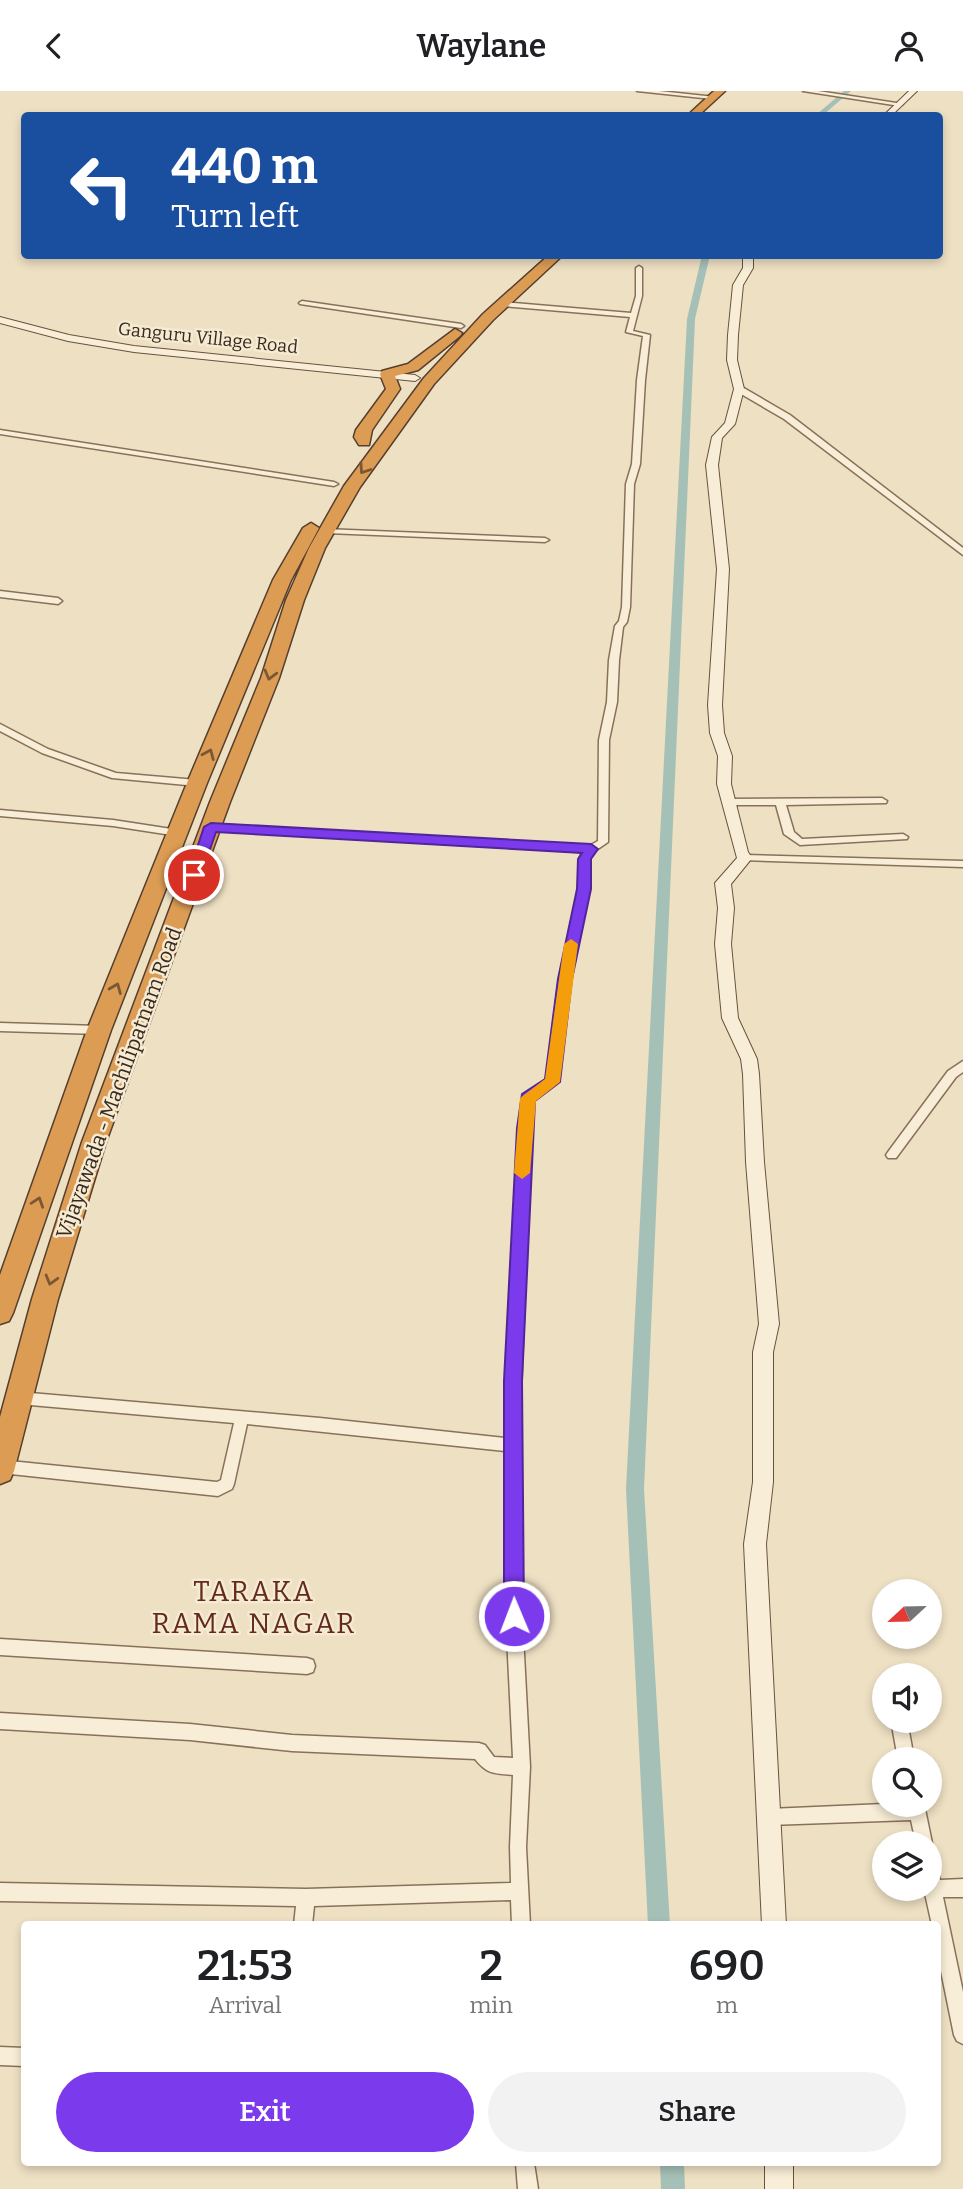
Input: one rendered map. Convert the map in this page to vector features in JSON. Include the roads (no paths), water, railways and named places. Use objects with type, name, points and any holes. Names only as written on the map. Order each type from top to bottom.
[{"type":"highway","points":[[712,112],[734,91]]},
{"type":"highway","points":[[696,112],[716,94]]},
{"type":"highway","points":[[458,330],[415,378],[360,447],[364,430],[393,390],[387,374],[413,367],[458,330],[534,259]]},
{"type":"highway","name":"Vijayawada - Machilipatnam Road","points":[[1,1469],[67,1224],[94,1142],[211,827],[270,678],[295,600],[317,548],[352,486],[406,409],[482,323],[553,259]]},
{"type":"highway","points":[[415,378],[424,377],[463,335],[482,323]]},
{"type":"highway","name":"Vijayawada - Machilipatnam Road","points":[[0,1313],[99,1030],[197,783],[282,580],[338,478]]},
{"type":"street","points":[[640,91],[716,94]]},
{"type":"street","points":[[806,91],[900,104]]},
{"type":"street","points":[[891,112],[913,91]]},
{"type":"street","points":[[748,259],[748,268],[738,285],[740,291],[733,335],[732,360],[739,389],[730,424],[717,437],[712,465],[723,569],[715,705],[717,733],[725,756],[724,784],[741,853],[745,858],[963,865]]},
{"type":"street","points":[[521,1921],[522,1767],[514,1616],[512,1445],[520,1281],[520,1201],[528,1098],[552,1082],[565,979],[584,889],[584,859],[591,849],[603,842],[604,740],[612,702],[619,626],[623,622],[627,598],[631,484],[636,464],[641,380],[647,342],[647,335],[629,332],[639,296],[639,268]]},
{"type":"street","points":[[302,303],[458,330]]},
{"type":"street","points":[[503,304],[634,316]]},
{"type":"street","name":"Ganguru Village Road","points":[[0,320],[68,338],[134,349],[415,378]]},
{"type":"street","points":[[739,389],[796,423],[963,552]]},
{"type":"street","points":[[0,432],[338,478]]},
{"type":"street","points":[[327,531],[545,540]]},
{"type":"street","points":[[0,594],[58,601]]},
{"type":"street","points":[[0,727],[45,751],[116,776],[197,783]]},
{"type":"street","points":[[780,801],[789,834],[800,842],[903,837]]},
{"type":"street","points":[[728,802],[882,801]]},
{"type":"street","points":[[0,813],[113,823],[178,833]]},
{"type":"street","points":[[211,827],[591,849]]},
{"type":"street","points":[[745,858],[723,883],[726,908],[723,944],[730,1019],[749,1059],[769,1324],[763,1352],[763,1482],[755,1544],[774,1921]]},
{"type":"street","points":[[0,1027],[99,1030]]},
{"type":"street","points":[[892,1155],[952,1074],[963,1065]]},
{"type":"street","points":[[18,1398],[242,1417],[512,1445]]},
{"type":"street","points":[[1,1469],[218,1489],[228,1484],[242,1417]]},
{"type":"street","points":[[0,1647],[307,1666]]},
{"type":"street","points":[[0,1721],[190,1732],[292,1743],[479,1751],[490,1765],[522,1767]]},
{"type":"street","points":[[769,1817],[872,1810]]},
{"type":"street","points":[[942,1889],[963,1888]]},
{"type":"street","points":[[0,1892],[306,1898],[519,1891]]},
{"type":"street","points":[[303,1921],[306,1898]]},
{"type":"street","points":[[935,1901],[940,1921]]},
{"type":"street","points":[[941,1928],[963,2035]]},
{"type":"street","points":[[0,2056],[21,2057]]},
{"type":"street","points":[[525,2166],[528,2189]]},
{"type":"street","points":[[779,2166],[779,2189]]},
{"type":"waterway","points":[[823,112],[848,91]]},
{"type":"waterway","points":[[659,1921],[635,1489],[691,319],[705,259]]},
{"type":"waterway","points":[[672,2166],[673,2189]]},
{"type":"district","name":"TARAKA RAMA NAGAR","points":[[254,1607]]}]
